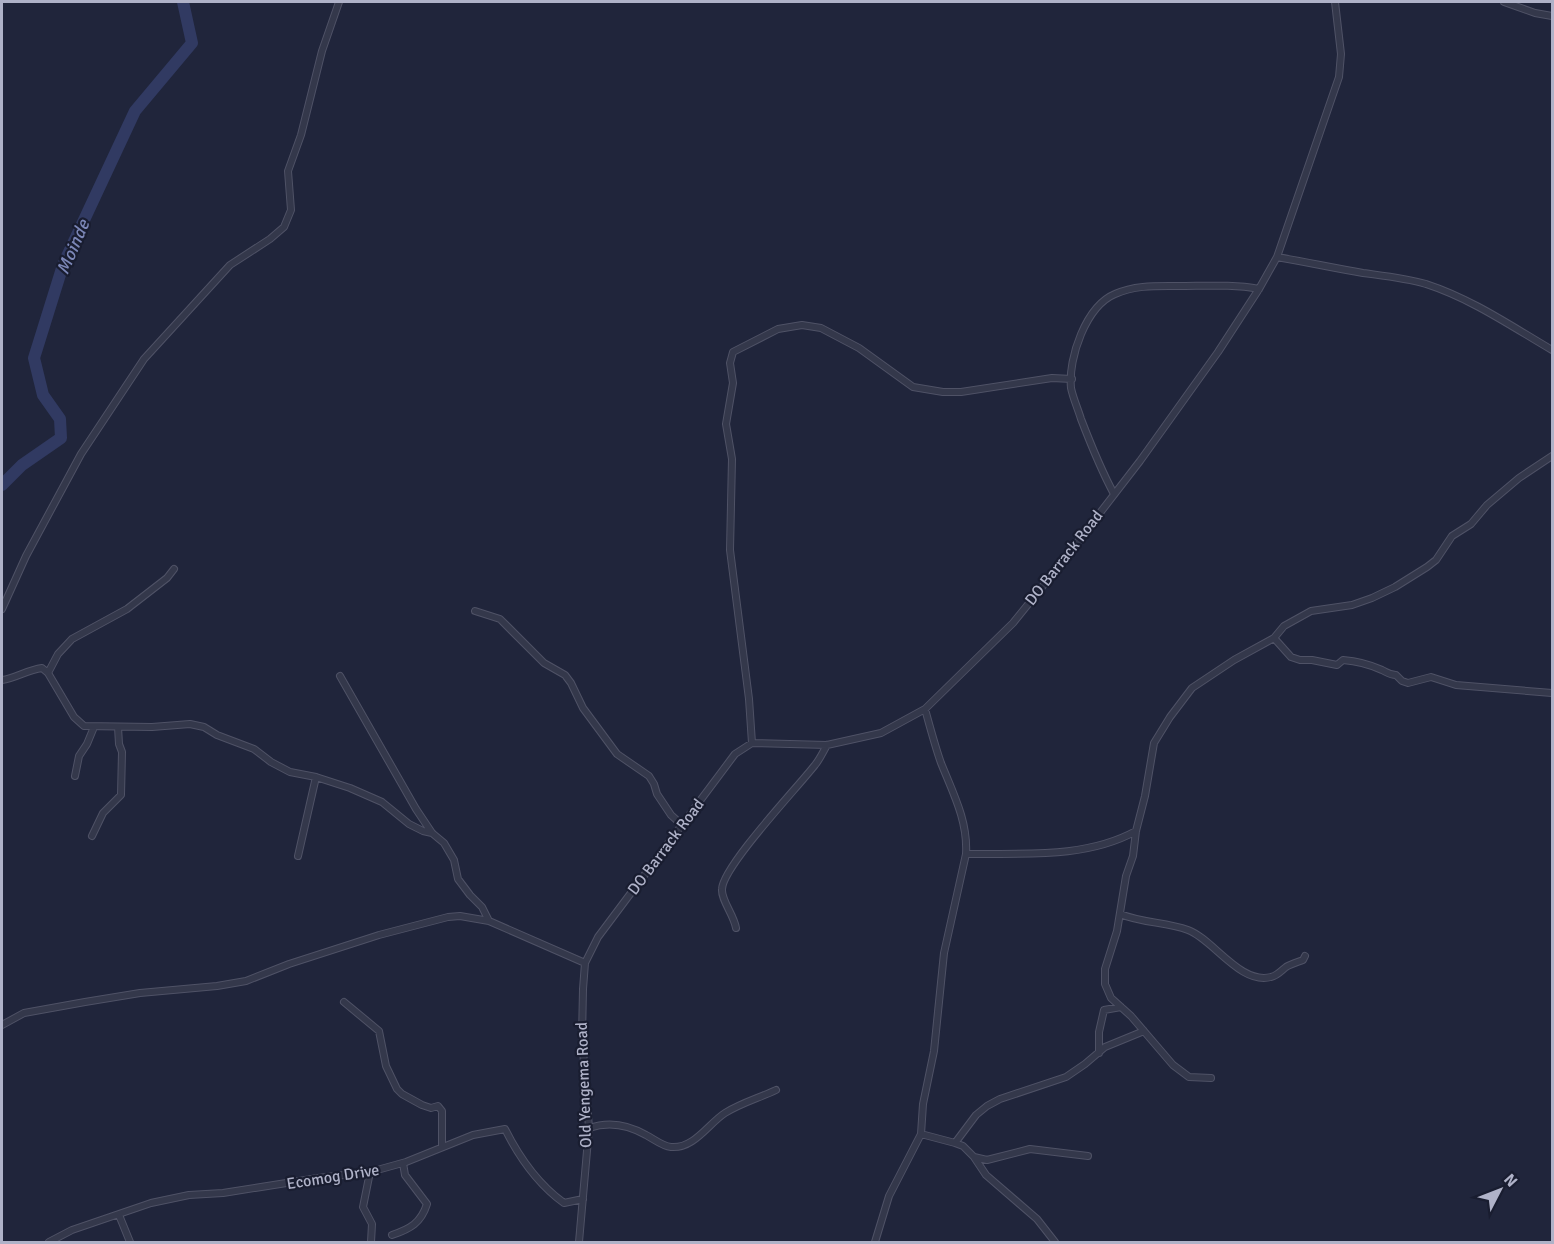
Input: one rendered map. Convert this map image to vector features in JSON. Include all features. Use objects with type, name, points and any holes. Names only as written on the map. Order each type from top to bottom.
[{"type":"street","points":[[2,609],[26,556],[81,454],[144,359],[230,265],[284,227],[291,210],[288,171],[301,135],[322,51],[339,2]]},
{"type":"street","name":"DO Barrack Road","points":[[585,963],[598,937],[735,754],[752,743],[827,745],[881,733],[925,709],[1013,624],[1059,566],[1140,461],[1206,369],[1259,289],[1277,257],[1339,77],[1341,54],[1335,2]]},
{"type":"street","points":[[1504,2],[1536,14],[1552,16]]},
{"type":"street","points":[[1277,257],[1398,277],[1426,284],[1446,291],[1492,314],[1552,350]]},
{"type":"street","points":[[1114,494],[1102,471],[1071,390],[1077,346],[1085,323],[1097,306],[1113,294],[1149,286],[1241,285],[1259,289]]},
{"type":"street","points":[[752,743],[749,699],[730,550],[732,459],[726,424],[733,383],[730,363],[733,352],[778,329],[802,325],[821,328],[859,348],[913,387],[943,392],[961,392],[1052,378],[1072,380]]},
{"type":"street","points":[[1211,1078],[1197,1079],[1184,1074],[1164,1057],[1144,1031],[1111,998],[1105,984],[1108,956],[1117,931],[1154,743],[1192,688],[1234,660],[1274,638],[1284,626],[1311,611],[1352,605],[1372,598],[1427,567],[1436,560],[1452,536],[1471,524],[1487,505],[1519,478],[1552,456]]},
{"type":"street","points":[[48,673],[58,654],[72,639],[127,609],[167,578],[174,569]]},
{"type":"street","points":[[475,611],[500,619],[544,663],[564,675],[571,683],[583,708],[617,754],[649,776],[657,794],[671,815],[682,825]]},
{"type":"street","points":[[1274,638],[1291,657],[1337,665],[1343,660],[1351,661],[1396,675],[1408,683],[1431,677],[1456,685],[1552,693]]},
{"type":"street","points":[[2,680],[42,669],[48,673],[74,717],[84,726],[170,724],[204,727],[217,735],[254,749],[271,762],[290,772],[316,777],[350,788],[382,802],[409,824],[432,833]]},
{"type":"street","points":[[339,676],[432,833],[444,843],[454,860],[458,879],[482,907],[489,921]]},
{"type":"street","points":[[875,1242],[889,1196],[921,1134],[923,1104],[934,1051],[944,953],[966,854],[967,837],[962,817],[941,762],[925,709]]},
{"type":"street","points":[[75,776],[79,756],[94,727]]},
{"type":"street","points":[[92,836],[103,813],[121,795],[122,752],[118,727]]},
{"type":"street","points":[[736,928],[733,915],[722,894],[724,881],[794,787],[815,764],[827,745]]},
{"type":"street","points":[[298,856],[316,777]]},
{"type":"street","points":[[966,854],[1073,852],[1124,837],[1136,831]]},
{"type":"street","points":[[1120,914],[1198,934],[1226,959],[1248,974],[1264,978],[1276,975],[1303,960],[1305,956]]},
{"type":"street","points":[[2,1025],[24,1013],[85,1002],[140,993],[206,988],[246,981],[357,942],[434,920],[460,916],[489,921],[585,963]]},
{"type":"street","name":"Old Yengema Road","points":[[579,1242],[589,1128],[582,1037],[585,963]]},
{"type":"street","points":[[344,1002],[380,1031],[383,1056],[397,1089],[422,1105],[431,1108],[438,1106],[442,1111],[442,1147]]},
{"type":"street","points":[[1099,1053],[1099,1032],[1104,1010],[1121,1007]]},
{"type":"street","points":[[955,1143],[976,1115],[987,1106],[1000,1099],[1066,1077],[1117,1041],[1144,1031]]},
{"type":"street","points":[[589,1128],[608,1123],[622,1125],[671,1147],[682,1145],[692,1142],[722,1115],[776,1090]]},
{"type":"street","name":"Ecomog Drive","points":[[49,1242],[72,1230],[151,1203],[189,1195],[223,1193],[370,1172],[403,1163],[473,1135],[505,1129],[530,1169],[555,1196],[564,1203],[582,1199]]},
{"type":"street","points":[[921,1134],[963,1146],[986,1175],[1036,1219],[1055,1242]]},
{"type":"street","points":[[974,1157],[987,1160],[1030,1149],[1088,1156]]},
{"type":"street","points":[[392,1235],[419,1221],[427,1204],[405,1175],[403,1163]]},
{"type":"street","points":[[370,1172],[363,1207],[372,1224],[372,1242]]},
{"type":"street","points":[[118,1215],[130,1242]]},
{"type":"waterway","name":"Moinde","points":[[2,485],[22,465],[61,438],[60,419],[43,395],[34,358],[63,265],[135,111],[192,43],[183,2]]}]
